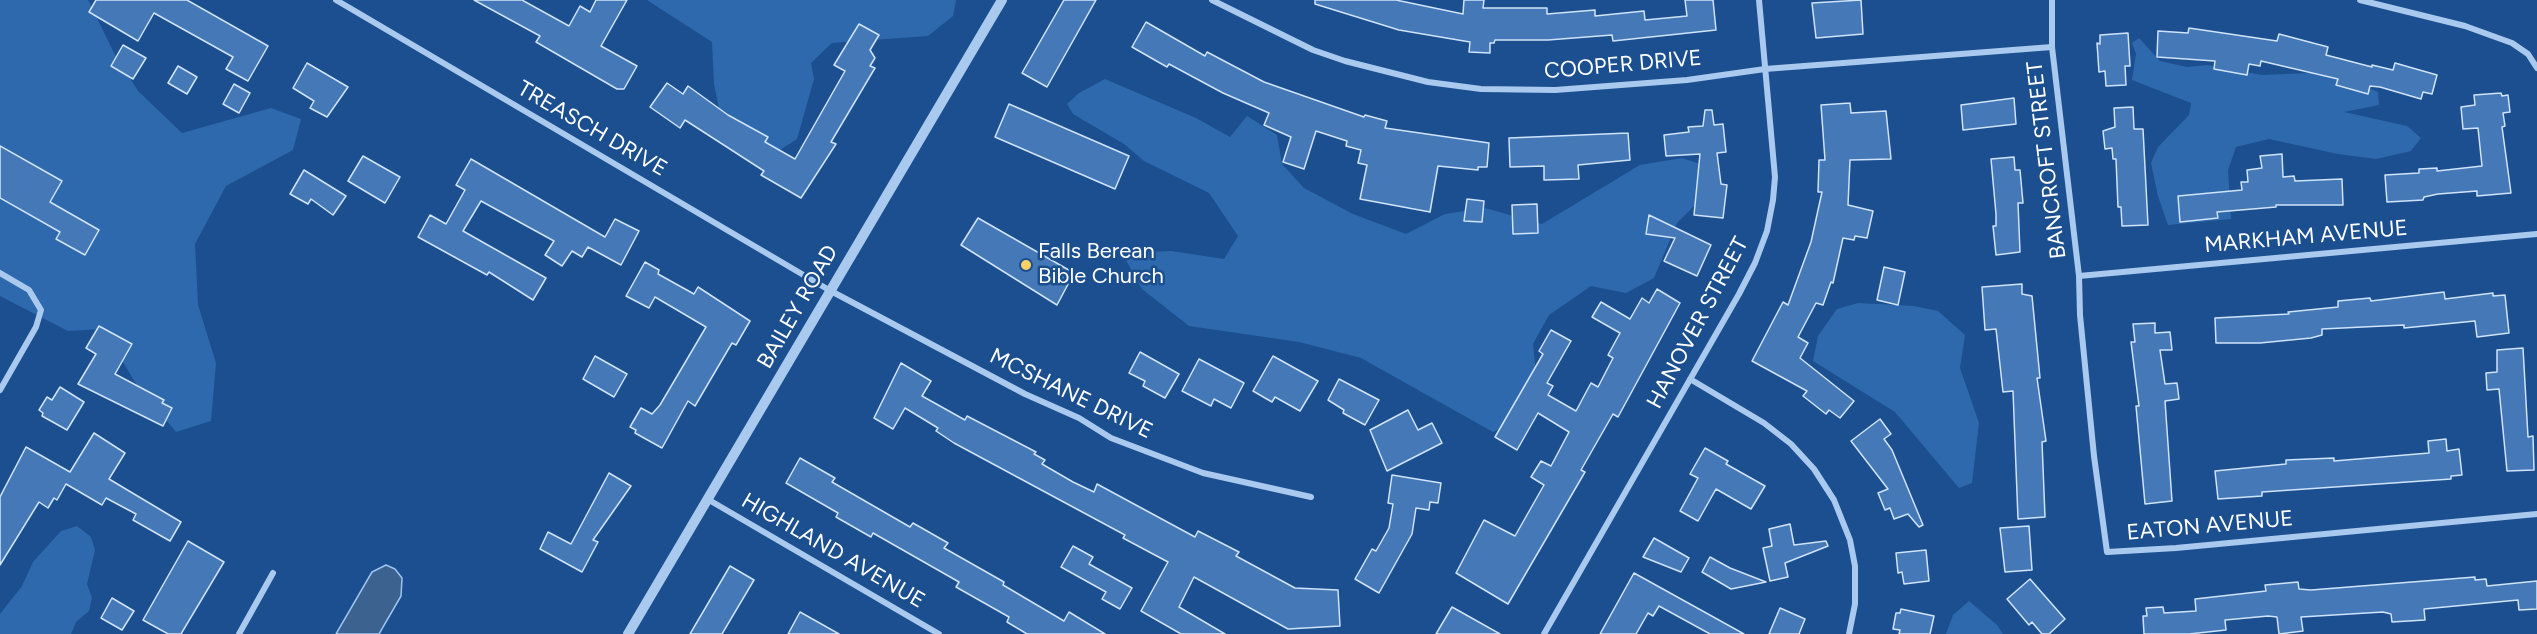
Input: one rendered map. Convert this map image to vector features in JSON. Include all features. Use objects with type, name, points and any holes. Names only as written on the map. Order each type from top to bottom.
[{"type":"street","name":"TREASCH DRIVE","points":[[336,0],[829,290]]},
{"type":"street","name":"BAILEY ROAD","points":[[628,634],[1002,0]]},
{"type":"street","name":"COOPER DRIVE","points":[[1212,0],[1335,57],[1445,85],[1518,91],[1687,80],[1765,69],[2052,47]]},
{"type":"street","name":"HANOVER STREET","points":[[1544,634],[1755,262],[1767,231],[1773,200],[1774,177],[1760,0]]},
{"type":"street","name":"BANCROFT STREET","points":[[2052,0],[2052,47],[2079,276],[2080,315]]},
{"type":"street","points":[[2360,0],[2465,26],[2512,43],[2528,54],[2537,68]]},
{"type":"street","name":"MARKHAM AVENUE","points":[[2079,276],[2537,234]]},
{"type":"street","points":[[0,273],[29,290],[41,310],[36,327],[0,390]]},
{"type":"street","name":"MCSHANE DRIVE","points":[[829,290],[1025,394],[1079,418],[1111,438],[1209,475],[1311,497]]},
{"type":"street","name":"EATON AVENUE","points":[[2080,315],[2096,472],[2107,552],[2446,524],[2537,514]]},
{"type":"street","points":[[1690,379],[1764,423],[1791,444],[1814,469],[1834,500],[1850,540],[1855,566],[1855,604],[1849,634]]},
{"type":"street","name":"HIGHLAND AVENUE","points":[[709,500],[939,634]]},
{"type":"street","points":[[239,634],[273,573]]},
{"type":"shaded area","points":[[0,0],[88,0],[114,53],[138,91],[182,133],[271,108],[301,119],[293,150],[226,186],[195,244],[198,305],[216,363],[211,421],[176,432],[135,382],[103,329],[68,331],[0,296]]},
{"type":"shaded area","points":[[647,0],[956,0],[953,16],[928,36],[832,43],[811,63],[814,79],[797,139],[772,155],[721,118],[714,84],[712,42]]},
{"type":"shaded area","points":[[2139,38],[2160,61],[2187,67],[2207,65],[2262,75],[2332,72],[2378,92],[2379,105],[2344,112],[2407,126],[2421,138],[2411,151],[2376,159],[2338,154],[2269,139],[2236,147],[2228,170],[2231,219],[2168,225],[2158,196],[2151,163],[2158,147],[2189,115],[2191,103],[2132,80],[2136,54],[2132,43]]},
{"type":"shaded area","points":[[1105,79],[1196,118],[1230,137],[1247,116],[1277,135],[1282,164],[1304,188],[1353,214],[1406,234],[1445,214],[1485,208],[1542,224],[1640,165],[1682,158],[1703,165],[1716,184],[1677,223],[1654,278],[1626,293],[1591,286],[1549,315],[1533,344],[1537,383],[1530,415],[1493,432],[1361,358],[1299,342],[1189,326],[1142,289],[1122,253],[1171,251],[1224,259],[1238,236],[1209,193],[1144,161],[1124,144],[1073,114],[1067,104],[1079,93]]},
{"type":"shaded area","points":[[1858,303],[1914,306],[1938,311],[1965,335],[1960,368],[1979,423],[1972,483],[1959,488],[1895,412],[1813,361],[1818,336],[1837,309]]},
{"type":"shaded area","points":[[77,526],[91,537],[95,550],[87,584],[92,598],[89,611],[76,622],[71,634],[0,634],[0,614],[22,586],[33,562],[61,531]]},
{"type":"shaded area","points":[[386,565],[395,569],[402,578],[401,596],[379,634],[336,634],[372,572]]},
{"type":"shaded area","points":[[1969,601],[1997,625],[2003,634],[1946,634],[1953,615]]},
{"type":"building","points":[[96,0],[187,0],[268,46],[248,81],[226,69],[233,57],[154,13],[138,41],[89,12]]},
{"type":"building","points":[[474,0],[522,0],[569,26],[580,6],[590,12],[596,0],[627,0],[601,46],[637,66],[624,89],[617,89],[536,42],[540,36]]},
{"type":"building","points":[[1064,0],[1096,0],[1047,87],[1022,73]]},
{"type":"building","points":[[1315,0],[1396,0],[1463,14],[1464,0],[1484,0],[1483,8],[1547,8],[1547,14],[1595,10],[1595,16],[1644,11],[1645,20],[1687,16],[1685,0],[1713,0],[1716,30],[1613,41],[1612,35],[1548,40],[1495,40],[1494,43],[1490,43],[1490,53],[1469,52],[1470,42],[1399,30],[1315,4]]},
{"type":"building","points":[[1861,0],[1863,34],[1816,38],[1812,3]]},
{"type":"building","points":[[1146,22],[1205,56],[1207,52],[1264,82],[1364,117],[1365,115],[1387,121],[1385,128],[1489,143],[1487,167],[1478,167],[1478,170],[1438,166],[1430,212],[1360,199],[1367,165],[1358,163],[1361,150],[1346,146],[1347,141],[1316,131],[1304,169],[1283,162],[1291,137],[1264,125],[1269,113],[1223,93],[1169,64],[1167,67],[1132,47]]},
{"type":"building","points":[[859,24],[879,35],[870,50],[875,58],[870,66],[875,68],[831,142],[836,144],[801,198],[761,175],[764,171],[685,120],[680,128],[650,107],[667,83],[683,94],[688,86],[728,115],[768,137],[765,142],[795,159],[845,71],[834,65]]},
{"type":"building","points":[[2189,28],[2277,41],[2279,34],[2328,47],[2326,55],[2372,67],[2372,65],[2393,70],[2395,63],[2437,75],[2432,94],[2423,92],[2421,99],[2370,86],[2368,94],[2336,85],[2338,79],[2261,61],[2260,66],[2249,64],[2247,75],[2214,69],[2215,61],[2157,57],[2158,31],[2188,33]]},
{"type":"building","points":[[2128,33],[2130,66],[2125,66],[2126,85],[2106,86],[2105,71],[2099,72],[2097,43],[2100,44],[2100,35]]},
{"type":"building","points":[[123,45],[146,58],[133,79],[111,66]]},
{"type":"building","points":[[307,63],[348,87],[327,117],[310,108],[314,101],[293,88]]},
{"type":"building","points":[[178,66],[197,77],[187,94],[168,83]]},
{"type":"building","points":[[234,84],[250,93],[239,113],[223,104]]},
{"type":"building","points":[[2501,93],[2502,96],[2508,95],[2510,112],[2503,113],[2505,126],[2502,127],[2511,193],[2477,196],[2477,191],[2438,194],[2424,197],[2423,200],[2387,202],[2385,175],[2419,173],[2419,169],[2437,168],[2437,171],[2482,166],[2478,128],[2463,129],[2461,107],[2475,105],[2474,95]]},
{"type":"building","points":[[2014,98],[2016,124],[1963,130],[1961,105]]},
{"type":"building","points":[[1850,103],[1851,113],[1886,111],[1891,159],[1850,160],[1848,205],[1873,211],[1867,238],[1855,236],[1854,240],[1843,238],[1833,283],[1831,282],[1823,305],[1816,303],[1798,337],[1808,343],[1800,358],[1854,401],[1840,418],[1829,410],[1826,414],[1803,396],[1807,391],[1752,361],[1783,302],[1788,305],[1811,242],[1822,192],[1818,192],[1819,160],[1825,160],[1821,105]]},
{"type":"building","points":[[1009,104],[1129,156],[1115,189],[995,137]]},
{"type":"building","points":[[2133,107],[2134,129],[2143,129],[2148,225],[2122,226],[2121,207],[2118,207],[2116,159],[2113,159],[2112,148],[2105,149],[2103,131],[2115,127],[2114,108]]},
{"type":"building","points":[[1705,110],[1712,110],[1714,125],[1723,124],[1726,152],[1717,153],[1721,184],[1727,185],[1723,218],[1694,215],[1700,154],[1666,156],[1664,135],[1689,132],[1688,127],[1703,126]]},
{"type":"building","points":[[1628,133],[1630,160],[1578,165],[1579,179],[1544,180],[1544,166],[1510,167],[1509,138]]},
{"type":"building","points":[[0,146],[62,181],[50,202],[99,230],[85,255],[56,239],[60,232],[0,198]]},
{"type":"building","points":[[2282,154],[2283,177],[2294,176],[2295,181],[2342,179],[2343,205],[2276,205],[2276,207],[2217,212],[2218,218],[2180,222],[2178,196],[2242,190],[2241,182],[2248,182],[2247,170],[2262,168],[2260,156]]},
{"type":"building","points":[[363,156],[400,177],[385,203],[348,181]]},
{"type":"building","points":[[2014,157],[2015,170],[2020,170],[2023,203],[2018,203],[2020,252],[1996,255],[1993,226],[1996,226],[1996,214],[1991,159]]},
{"type":"building","points":[[471,159],[605,237],[615,219],[639,231],[621,265],[588,247],[582,257],[572,251],[562,266],[545,255],[554,241],[481,201],[463,231],[546,278],[533,300],[489,272],[487,275],[418,237],[430,215],[446,224],[465,190],[456,185]]},
{"type":"building","points":[[304,170],[346,196],[333,215],[311,199],[308,204],[290,194]]},
{"type":"building","points":[[1467,199],[1484,201],[1482,222],[1464,221]]},
{"type":"building","points":[[1537,204],[1538,233],[1513,234],[1512,205]]},
{"type":"building","points":[[1649,215],[1711,245],[1697,276],[1664,261],[1675,238],[1646,234]]},
{"type":"building","name":"Falls Berean Bible Church","points":[[978,218],[1074,273],[1057,305],[961,245]]},
{"type":"building","points":[[645,262],[659,270],[658,274],[694,294],[698,287],[750,321],[736,345],[732,343],[695,406],[688,401],[662,448],[635,433],[636,430],[630,427],[641,408],[652,414],[660,405],[706,327],[655,297],[649,308],[626,296]]},
{"type":"building","points":[[1884,267],[1905,272],[1898,305],[1877,300]]},
{"type":"building","points":[[2022,284],[2022,294],[2032,296],[2040,378],[2037,378],[2046,441],[2042,442],[2045,517],[2018,519],[2013,391],[2003,392],[1996,329],[1985,330],[1982,287]]},
{"type":"building","points":[[1657,289],[1680,303],[1618,417],[1613,414],[1581,470],[1585,472],[1508,604],[1456,573],[1484,520],[1515,536],[1544,485],[1531,477],[1541,461],[1551,466],[1569,432],[1538,413],[1517,450],[1495,437],[1543,354],[1539,351],[1551,330],[1571,341],[1547,383],[1553,386],[1548,395],[1576,411],[1591,383],[1598,387],[1613,358],[1608,355],[1620,333],[1592,317],[1601,302],[1630,319],[1642,298],[1649,303]]},
{"type":"building","points":[[2444,292],[2445,299],[2493,293],[2493,296],[2505,295],[2509,333],[2477,337],[2475,321],[2404,328],[2404,325],[2322,329],[2322,335],[2311,338],[2260,343],[2216,343],[2215,318],[2289,314],[2288,312],[2338,307],[2338,301],[2370,298],[2371,301]]},
{"type":"building","points":[[2155,323],[2155,333],[2170,332],[2172,350],[2160,350],[2165,384],[2177,383],[2179,399],[2165,401],[2172,501],[2145,504],[2136,406],[2139,406],[2131,342],[2135,342],[2133,324]]},
{"type":"building","points":[[99,326],[132,344],[115,374],[164,400],[162,403],[172,408],[163,426],[78,384],[96,354],[86,348]]},
{"type":"building","points":[[2523,348],[2528,437],[2533,436],[2534,470],[2507,471],[2499,389],[2487,390],[2486,373],[2497,372],[2497,350]]},
{"type":"building","points":[[1140,352],[1179,374],[1165,398],[1143,386],[1145,381],[1129,373]]},
{"type":"building","points":[[595,356],[627,374],[614,397],[583,379]]},
{"type":"building","points":[[1273,356],[1318,381],[1300,411],[1275,397],[1272,402],[1253,391]]},
{"type":"building","points":[[1199,359],[1244,383],[1231,408],[1214,399],[1211,406],[1182,391]]},
{"type":"building","points":[[901,363],[931,381],[922,396],[965,420],[967,416],[1036,452],[1034,454],[1045,460],[1042,464],[1073,482],[1094,492],[1097,484],[1195,537],[1198,531],[1239,552],[1236,556],[1295,588],[1338,590],[1340,626],[1288,629],[1194,577],[1179,607],[1225,634],[1181,634],[1141,611],[1168,562],[1123,538],[1125,535],[954,443],[936,431],[938,428],[905,408],[893,429],[874,418]]},
{"type":"building","points":[[1339,379],[1379,400],[1365,425],[1343,413],[1344,410],[1328,400]]},
{"type":"building","points":[[60,387],[84,402],[67,430],[42,416],[43,413],[39,410],[47,397],[52,400]]},
{"type":"building","points":[[1408,410],[1418,430],[1432,423],[1442,443],[1387,471],[1370,430]]},
{"type":"building","points":[[1880,419],[1891,434],[1884,439],[1892,450],[1923,525],[1919,527],[1908,514],[1894,519],[1890,508],[1885,510],[1878,493],[1888,489],[1851,441]]},
{"type":"building","points":[[94,433],[125,453],[109,479],[181,522],[170,541],[133,520],[136,514],[106,498],[102,505],[66,484],[57,500],[54,498],[48,508],[39,502],[0,565],[0,497],[26,447],[70,472]]},
{"type":"building","points":[[2446,439],[2447,451],[2459,449],[2462,475],[2451,476],[2451,479],[2262,492],[2262,496],[2218,499],[2215,471],[2286,464],[2286,460],[2334,458],[2334,461],[2429,453],[2428,441]]},
{"type":"building","points":[[1705,448],[1728,461],[1726,464],[1765,486],[1751,509],[1716,489],[1698,521],[1680,511],[1698,478],[1690,474]]},
{"type":"building","points":[[800,458],[835,478],[832,482],[910,527],[913,523],[948,543],[944,548],[1004,582],[1003,585],[1064,621],[1069,612],[1105,634],[1027,634],[1007,622],[1009,617],[956,587],[959,582],[873,533],[871,537],[836,517],[838,513],[786,483]]},
{"type":"building","points":[[609,473],[631,486],[593,540],[598,542],[582,572],[540,549],[548,532],[571,544]]},
{"type":"building","points":[[1392,475],[1441,483],[1438,503],[1430,502],[1429,510],[1416,508],[1412,534],[1379,593],[1355,579],[1372,549],[1376,551],[1389,528],[1393,504],[1388,503]]},
{"type":"building","points":[[1790,524],[1794,545],[1826,541],[1828,546],[1785,563],[1788,577],[1770,581],[1763,548],[1772,546],[1769,529]]},
{"type":"building","points":[[2029,526],[2032,570],[2005,572],[2000,528]]},
{"type":"building","points":[[1654,538],[1689,558],[1681,572],[1643,557]]},
{"type":"building","points":[[188,541],[224,562],[181,634],[168,634],[143,620]]},
{"type":"building","points":[[1073,546],[1093,557],[1089,564],[1132,588],[1120,609],[1102,599],[1106,592],[1061,567]]},
{"type":"building","points":[[1926,550],[1929,581],[1904,584],[1902,572],[1898,573],[1896,553]]},
{"type":"building","points":[[1710,557],[1730,568],[1766,582],[1731,589],[1702,572]]},
{"type":"building","points":[[730,566],[754,580],[722,634],[690,634]]},
{"type":"building","points":[[1634,573],[1744,634],[1710,634],[1659,606],[1653,616],[1648,613],[1636,634],[1600,634]]},
{"type":"building","points":[[2475,577],[2475,580],[2486,579],[2487,586],[2537,581],[2537,609],[2519,610],[2518,600],[2424,609],[2425,620],[2392,622],[2391,614],[2383,612],[2301,617],[2303,631],[2279,634],[2277,617],[2268,616],[2225,620],[2226,630],[2189,634],[2144,634],[2143,616],[2147,616],[2146,608],[2163,607],[2164,613],[2196,611],[2195,599],[2266,591],[2265,585],[2298,582],[2299,589],[2311,590]]},
{"type":"building","points":[[2030,579],[2065,619],[2049,634],[2042,634],[2032,622],[2029,625],[2007,599]]},
{"type":"building","points":[[112,598],[134,611],[122,630],[101,618]]},
{"type":"building","points":[[1452,607],[1500,634],[1436,634]]},
{"type":"building","points":[[1780,608],[1805,619],[1799,634],[1769,634]]},
{"type":"building","points":[[1901,609],[1934,616],[1930,634],[1899,634],[1900,630],[1893,629],[1896,613],[1900,613]]},
{"type":"building","points":[[800,612],[839,634],[788,634]]},
{"type":"place","name":"Falls Berean Bible Church","points":[[1026,265]]}]
